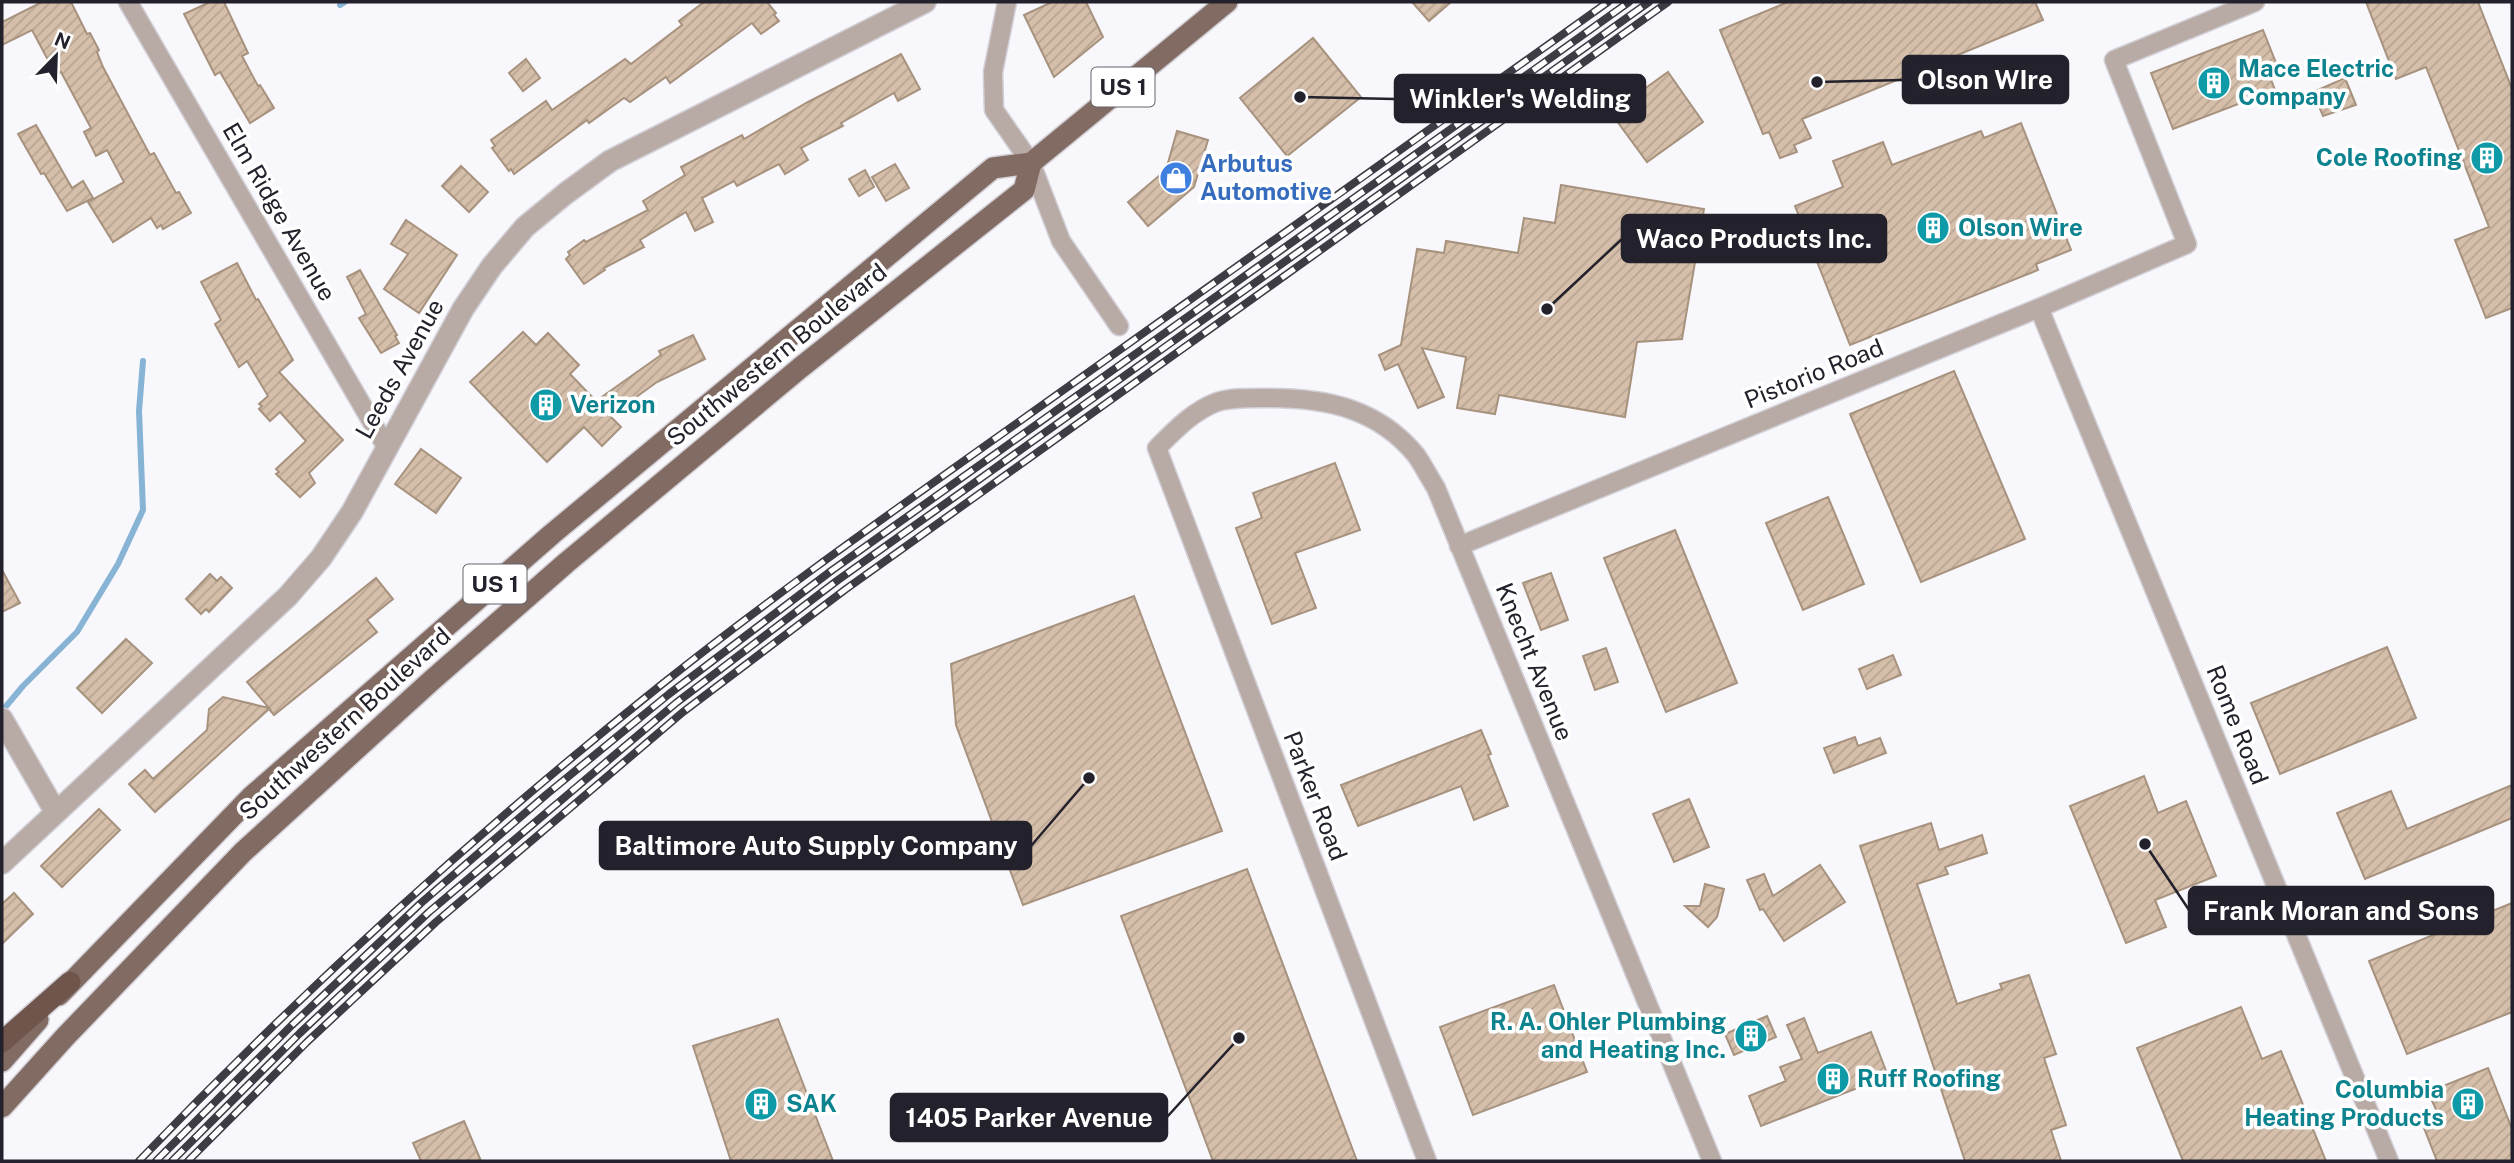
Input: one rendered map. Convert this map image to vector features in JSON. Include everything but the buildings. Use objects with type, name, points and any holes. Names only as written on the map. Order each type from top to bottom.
[{"type":"highway","points":[[2,1042],[70,982]]},
{"type":"main road","name":"Southwestern Boulevard","points":[[2,1061],[70,982],[250,797],[552,534],[993,168],[1031,163],[1227,2]]},
{"type":"main road","name":"Southwestern Boulevard","points":[[2,1107],[65,1037],[243,852],[306,794],[566,563],[800,368],[1024,190],[1031,163]]},
{"type":"street","name":"Elm Ridge Avenue","points":[[128,2],[387,447]]},
{"type":"street","name":"Leeds Avenue","points":[[2,863],[288,596],[329,547],[352,512],[463,309],[492,266],[525,227],[610,161],[925,2]]},
{"type":"street","points":[[1007,2],[993,72],[994,110],[1031,163],[1062,241],[1119,326]]},
{"type":"street","name":"Pistorio Road","points":[[1459,546],[2039,308],[2187,244],[2114,60],[2255,2]]},
{"type":"street","name":"Rome Road","points":[[2039,308],[2389,1161]]},
{"type":"street","name":"Knecht Avenue","points":[[1157,448],[1184,422],[1218,402],[1243,398],[1306,398],[1335,403],[1366,415],[1393,434],[1415,455],[1436,488],[1712,1161]]},
{"type":"street","name":"Parker Road","points":[[1157,448],[1427,1161]]},
{"type":"street","points":[[2,719],[55,811]]},
{"type":"waterway","points":[[340,5],[345,2]]},
{"type":"waterway","points":[[2,711],[77,632],[118,564],[143,510],[139,411],[143,361]]},
{"type":"railway","points":[[139,1161],[263,1036],[392,914],[525,797],[661,685],[853,540],[1608,2]]},
{"type":"railway","points":[[156,1161],[292,1025],[421,903],[547,794],[669,694],[831,571],[1629,2]]},
{"type":"railway","points":[[172,1161],[300,1033],[429,912],[676,703],[838,580],[1649,2]]},
{"type":"railway","points":[[188,1161],[307,1042],[436,922],[683,712],[846,589],[1668,2]]},
{"type":"place","name":"Olson WIre","points":[[1817,82]]},
{"type":"place","name":"Mace Electric Company","points":[[2214,83]]},
{"type":"place","name":"Winkler's Welding","points":[[1300,97]]},
{"type":"place","name":"Cole Roofing","points":[[2487,158]]},
{"type":"place","name":"Arbutus Automotive","points":[[1176,178]]},
{"type":"place","name":"Olson Wire","points":[[1933,228]]},
{"type":"place","name":"Waco Products Inc.","points":[[1547,309]]},
{"type":"place","name":"Verizon","points":[[546,405]]},
{"type":"place","name":"Baltimore Auto Supply Company","points":[[1089,778]]},
{"type":"place","name":"Frank Moran and Sons","points":[[2145,844]]},
{"type":"place","name":"R. A. Ohler Plumbing and Heating Inc.","points":[[1751,1036]]},
{"type":"place","name":"1405 Parker Avenue","points":[[1239,1038]]},
{"type":"place","name":"Ruff Roofing","points":[[1833,1079]]},
{"type":"place","name":"SAK","points":[[761,1104]]},
{"type":"place","name":"Columbia Heating Products","points":[[2468,1104]]}]
